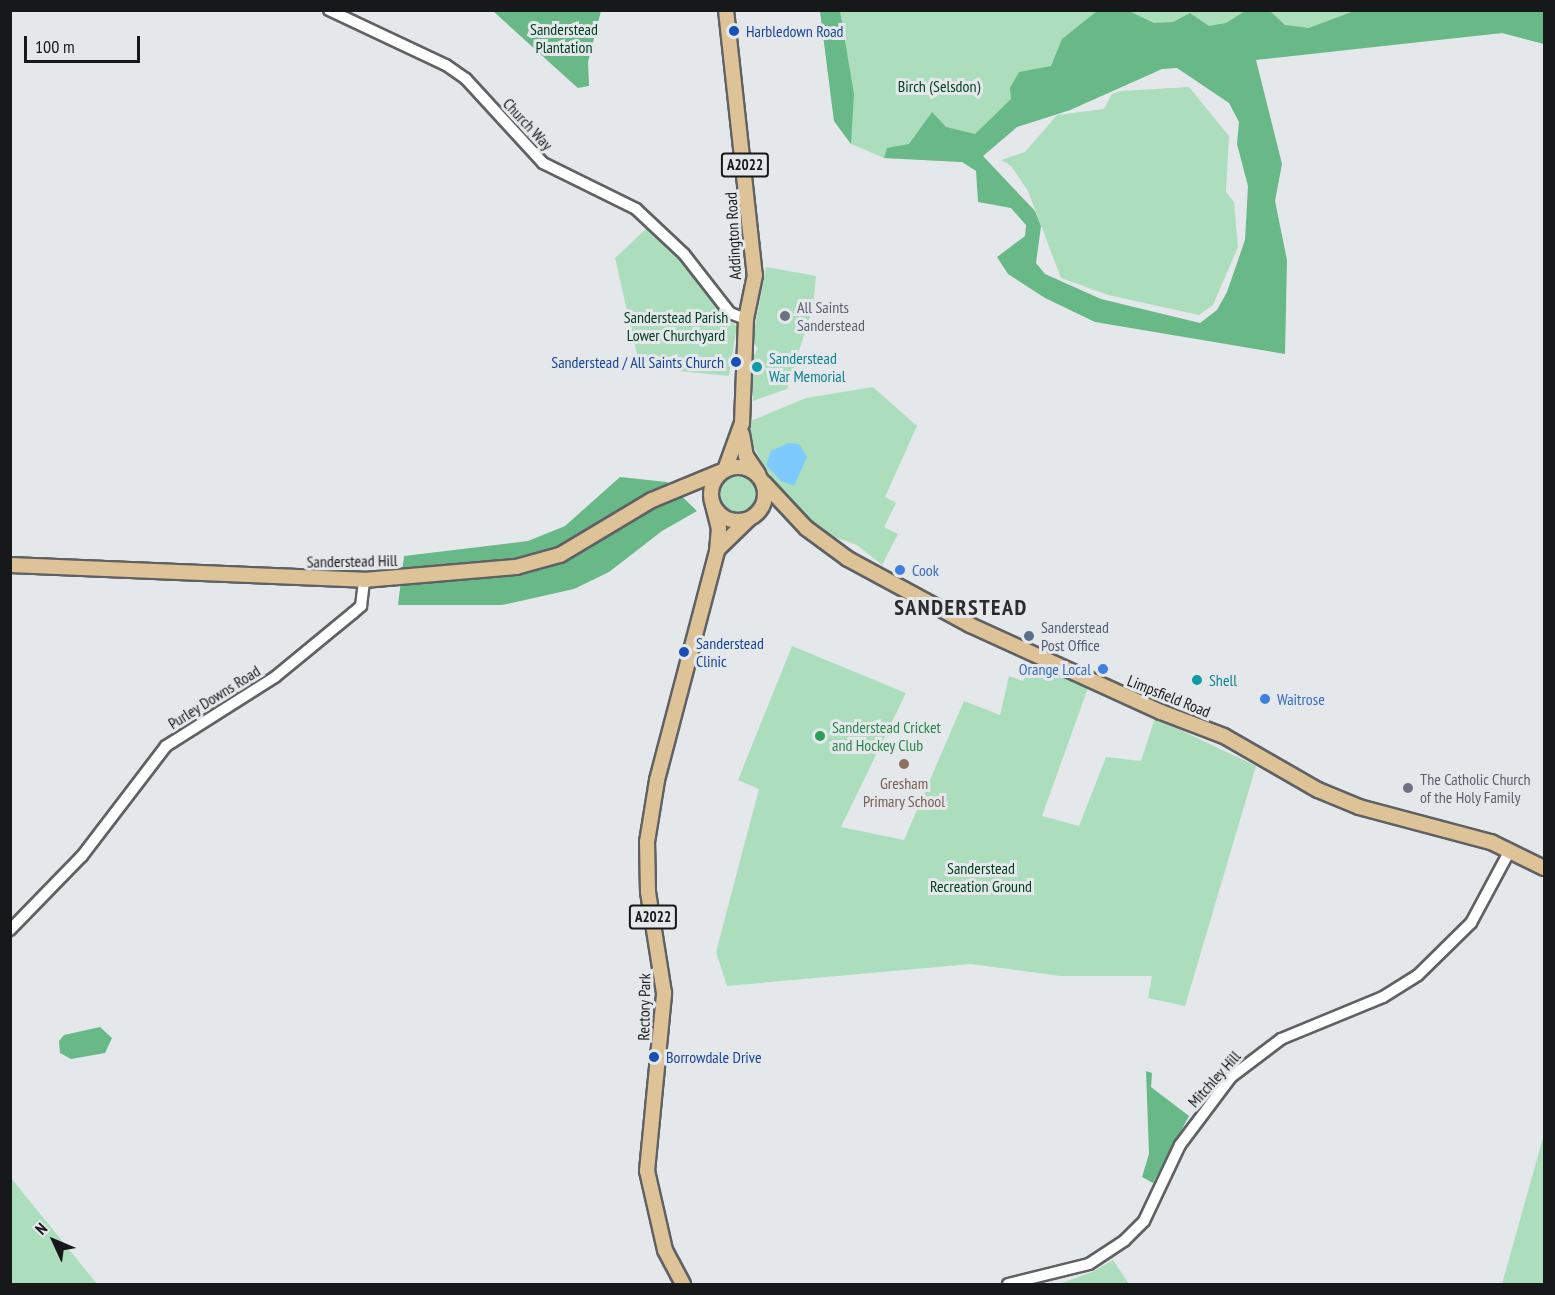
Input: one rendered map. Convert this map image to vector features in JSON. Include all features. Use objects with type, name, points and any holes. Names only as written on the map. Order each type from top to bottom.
[{"type":"main road","name":"Addington Road","points":[[726,10],[753,235],[755,275],[746,319],[741,423]]},
{"type":"main road","name":"A2022","points":[[723,470],[741,423]]},
{"type":"main road","name":"A2022","points":[[741,423],[746,456],[762,480]]},
{"type":"main road","points":[[712,503],[712,486],[723,470],[743,468],[762,480],[766,500],[752,518],[717,551]]},
{"type":"main road","name":"Sanderstead Hill","points":[[10,565],[364,580],[516,567],[560,555],[674,490],[723,470]]},
{"type":"main road","name":"Limpsfield Road","points":[[762,480],[797,519],[848,559],[960,620],[1141,704],[1224,736],[1318,790],[1359,807],[1481,839],[1545,868]]},
{"type":"main road","points":[[674,490],[702,492],[730,519],[752,518]]},
{"type":"main road","name":"Rectory Park","points":[[684,1284],[664,1250],[647,1170],[664,993],[648,892],[647,842],[657,780],[717,551],[719,528],[712,503]]},
{"type":"main road","name":"Limpsfield Road","points":[[752,518],[778,511],[797,519]]},
{"type":"street","name":"Church Way","points":[[328,10],[446,65],[466,79],[543,163],[636,209],[684,254],[730,313],[746,319]]},
{"type":"street","name":"Purley Downs Road","points":[[10,930],[102,833],[166,746],[275,677],[353,613],[361,606],[364,580]]},
{"type":"street","name":"Mitchley Hill","points":[[1008,1284],[1089,1264],[1124,1241],[1144,1221],[1180,1144],[1231,1077],[1281,1039],[1383,997],[1426,969],[1471,923],[1509,852]]},
{"type":"green space","name":"Birch (Selsdon)","points":[[1544,10],[1544,44],[1502,33],[1162,69],[1070,110],[1017,127],[983,156],[962,162],[884,158],[851,144],[834,121],[820,11]]},
{"type":"green space","name":"Sanderstead Plantation","points":[[493,11],[601,11],[588,62],[589,86],[578,88]]},
{"type":"green space","points":[[820,11],[840,11],[854,94],[851,144],[834,121]]},
{"type":"green space","points":[[1097,11],[1129,11],[1154,23],[1173,22],[1190,13],[1209,26],[1226,23],[1245,11],[1270,11],[1285,25],[1309,28],[1354,11],[1544,11],[1544,44],[1502,33],[1256,60],[1282,164],[1275,201],[1287,260],[1285,354],[1095,322],[1045,298],[1008,274],[997,257],[1025,236],[1026,225],[1011,208],[978,202],[976,171],[962,162],[884,158],[887,148],[909,144],[932,112],[946,127],[975,134],[1011,99],[1010,88],[1019,72],[1051,66],[1062,39]],"holes":[[[1177,68],[1229,103],[1239,122],[1237,144],[1248,186],[1245,240],[1227,292],[1217,310],[1200,323],[1101,299],[1045,274],[1036,263],[1041,226],[1035,211],[983,156],[1017,127],[1070,110],[1162,69]]]},
{"type":"green space","points":[[1189,87],[1229,136],[1226,192],[1234,202],[1238,247],[1213,305],[1199,315],[1108,295],[1061,278],[1028,191],[1011,166],[1001,160],[1025,152],[1057,115],[1104,109],[1112,94],[1120,91]]},
{"type":"green space","name":"Sanderstead Parish Lower Churchyard","points":[[648,227],[679,258],[724,318],[737,326],[729,376],[640,367],[615,258]]},
{"type":"green space","points":[[766,267],[816,276],[813,307],[787,389],[753,401],[753,357],[758,348],[753,343]]},
{"type":"green space","points":[[873,387],[917,426],[885,497],[896,503],[884,527],[898,534],[882,565],[857,545],[823,533],[773,481],[748,437],[748,422],[806,398]]},
{"type":"green space","points":[[738,472],[753,478],[759,493],[753,508],[738,514],[723,508],[717,493],[723,478]]},
{"type":"green space","points":[[620,477],[667,482],[697,511],[662,531],[609,572],[574,589],[502,605],[398,605],[404,556],[528,541],[565,526]]},
{"type":"green space","name":"Sanderstead Recreation Ground","points":[[792,646],[906,693],[841,827],[904,840],[964,701],[1000,715],[1009,676],[1023,681],[1031,662],[1088,688],[1042,816],[1079,826],[1106,757],[1141,761],[1155,718],[1256,766],[1185,1006],[1148,998],[1152,976],[1060,976],[971,964],[727,986],[716,952],[759,789],[738,780]]},
{"type":"green space","points":[[100,1027],[112,1038],[105,1053],[71,1059],[60,1053],[59,1041],[64,1035]]},
{"type":"green space","points":[[1146,1071],[1152,1073],[1151,1087],[1189,1116],[1153,1183],[1142,1177],[1149,1154]]},
{"type":"green space","points":[[1544,1134],[1544,1284],[1502,1284]]},
{"type":"green space","points":[[11,1178],[97,1284],[11,1284]]},
{"type":"green space","points":[[1113,1260],[1129,1284],[1059,1284],[1092,1272]]},
{"type":"water","points":[[789,443],[799,444],[807,457],[794,486],[781,481],[766,465],[771,451]]},
{"type":"place","name":"Harbledown Road","points":[[734,31]]},
{"type":"place","name":"All Saints Sanderstead","points":[[785,316]]},
{"type":"place","name":"Sanderstead / All Saints Church","points":[[736,362]]},
{"type":"place","name":"Sanderstead War Memorial","points":[[757,367]]},
{"type":"place","name":"Cook","points":[[900,570]]},
{"type":"place","name":"Sanderstead Post Office","points":[[1029,636]]},
{"type":"place","name":"Sanderstead Clinic","points":[[684,652]]},
{"type":"place","name":"Orange Local","points":[[1103,669]]},
{"type":"place","name":"Shell","points":[[1197,680]]},
{"type":"place","name":"Waitrose","points":[[1265,699]]},
{"type":"place","name":"Sanderstead Cricket and Hockey Club","points":[[820,736]]},
{"type":"place","name":"Gresham Primary School","points":[[904,764]]},
{"type":"place","name":"The Catholic Church of the Holy Family","points":[[1408,788]]},
{"type":"place","name":"Borrowdale Drive","points":[[654,1057]]},
{"type":"district","name":"SANDERSTEAD","points":[[961,608]]}]
